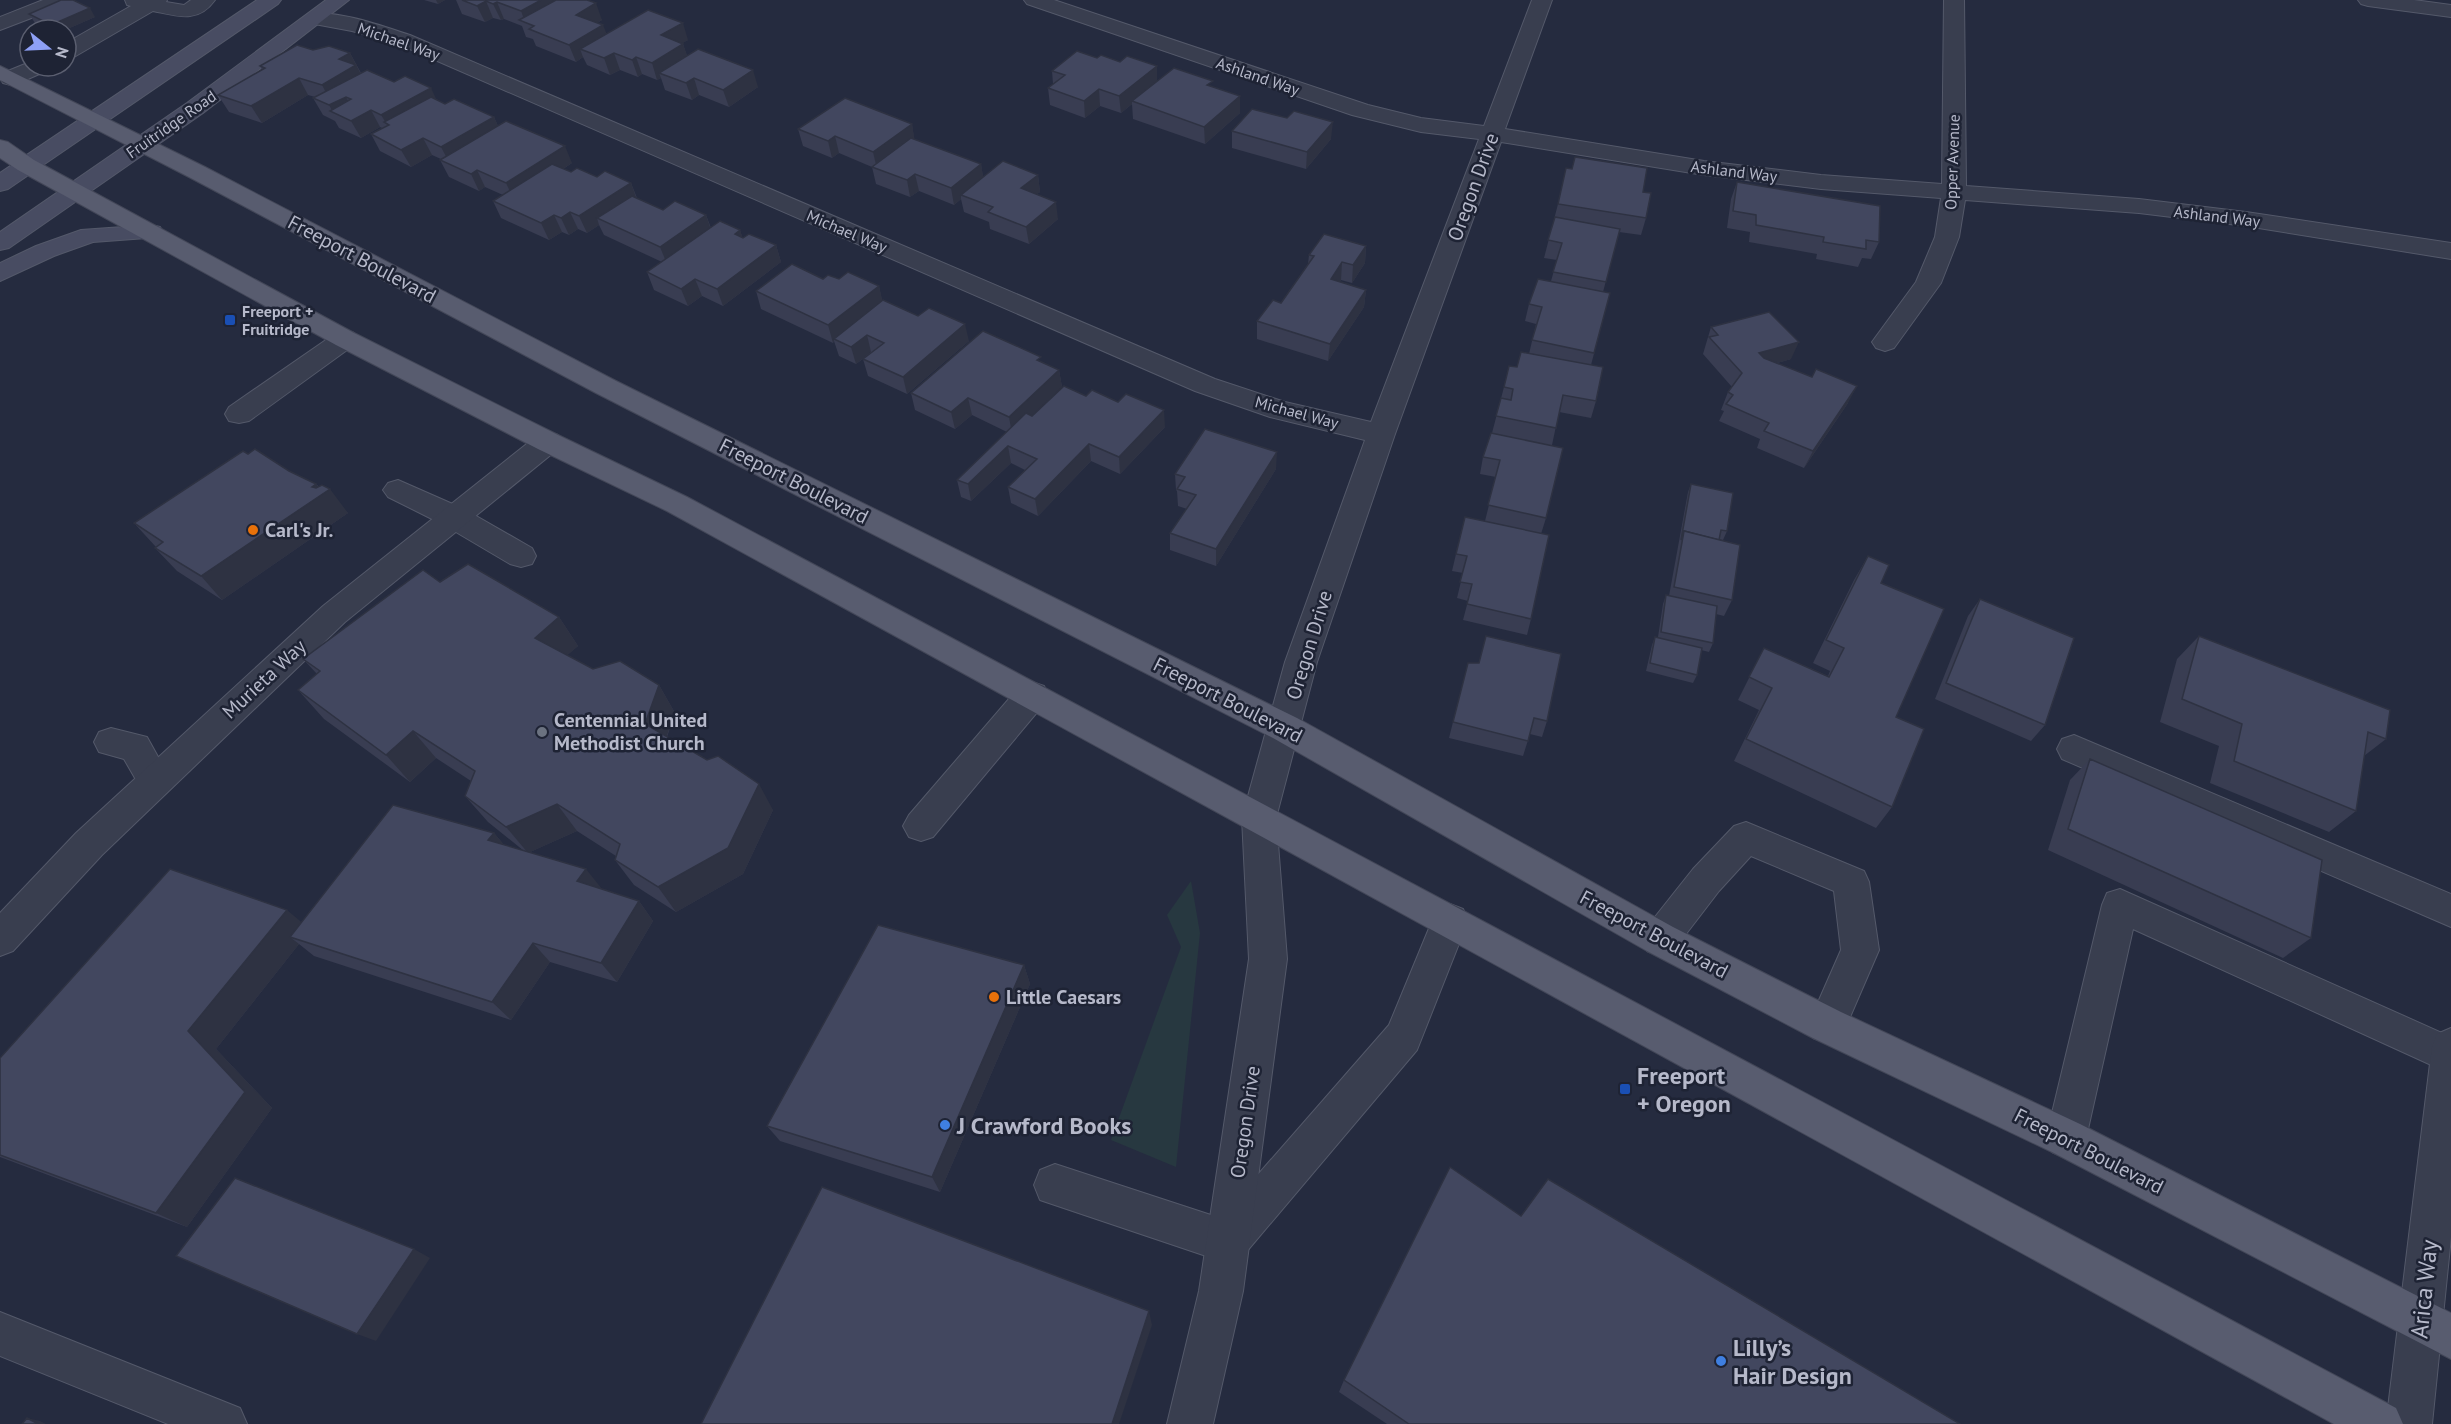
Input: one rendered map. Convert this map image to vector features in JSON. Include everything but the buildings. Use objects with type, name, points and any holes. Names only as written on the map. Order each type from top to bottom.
[{"type":"main road","points":[[0,184],[271,0]]},
{"type":"main road","name":"Fruitridge Road","points":[[0,243],[142,145],[339,0]]},
{"type":"main road","name":"Freeport Boulevard","points":[[5,75],[606,387],[1284,728],[1660,939],[1827,1025],[2066,1138],[2436,1329]]},
{"type":"main road","points":[[0,147],[26,165],[345,339],[548,442],[677,504],[2380,1424]]},
{"type":"main road","points":[[0,273],[45,251],[90,236],[151,232]]},
{"type":"street","points":[[7,22],[61,0]]},
{"type":"street","points":[[127,0],[154,2],[187,12],[206,0]]},
{"type":"street","name":"Ashland Way","points":[[1034,0],[1108,15],[1359,110],[1421,124],[1716,170],[1821,182],[2139,206],[2246,219],[2451,252]]},
{"type":"street","name":"Oregon Drive","points":[[1190,1424],[1221,1291],[1268,958],[1259,818],[1301,662],[1381,434],[1542,0]]},
{"type":"street","name":"Opper Avenue","points":[[1885,342],[1928,283],[1947,237],[1954,192],[1954,0]]},
{"type":"street","points":[[2368,0],[2451,11]]},
{"type":"street","points":[[78,43],[154,2]]},
{"type":"street","name":"Michael Way","points":[[316,19],[354,25],[403,39],[1205,385],[1280,410],[1381,434]]},
{"type":"street","points":[[239,414],[345,339]]},
{"type":"street","name":"Murieta Way","points":[[0,939],[89,844],[334,614],[548,442]]},
{"type":"street","points":[[398,490],[454,517],[521,556]]},
{"type":"street","points":[[921,826],[1032,695]]},
{"type":"street","points":[[111,742],[135,747],[155,782]]},
{"type":"street","points":[[2074,749],[2451,911]]},
{"type":"street","points":[[1660,939],[1707,880],[1746,837],[1851,882],[1860,950],[1827,1025]]},
{"type":"street","points":[[2066,1138],[2120,905],[2450,1052]]},
{"type":"street","points":[[1055,1185],[1227,1242],[1403,1037],[1450,921]]},
{"type":"street","name":"Arica Way","points":[[2409,1424],[2436,1329],[2450,1052]]},
{"type":"street","points":[[0,1334],[224,1424]]},
{"type":"shaded area","points":[[1191,881],[1200,933],[1176,1167],[1111,1140],[1181,947],[1167,915]]},
{"type":"place","name":"Freeport + Fruitridge","points":[[230,320]]},
{"type":"place","name":"Carl's Jr.","points":[[253,530]]},
{"type":"place","name":"Centennial United Methodist Church","points":[[542,732]]},
{"type":"place","name":"Little Caesars","points":[[994,997]]},
{"type":"place","name":"Freeport + Oregon","points":[[1625,1089]]},
{"type":"place","name":"J Crawford Books","points":[[945,1125]]},
{"type":"place","name":"Lilly’s Hair Design","points":[[1721,1361]]}]
